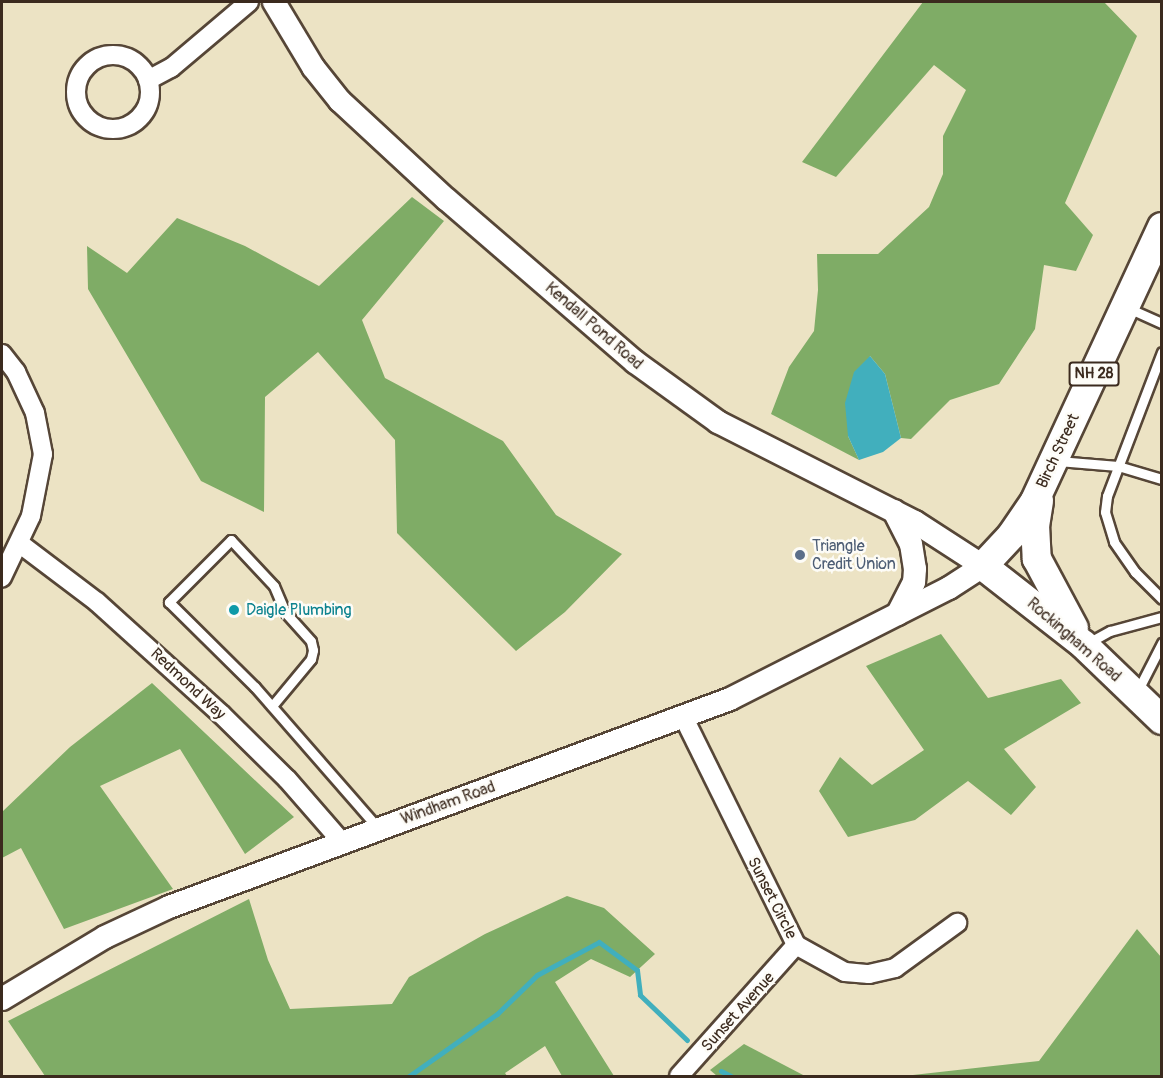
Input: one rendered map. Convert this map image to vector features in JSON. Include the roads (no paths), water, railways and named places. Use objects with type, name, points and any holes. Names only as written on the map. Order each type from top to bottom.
[{"type":"main road","name":"Birch Street","points":[[983,566],[1024,520],[1048,473],[1161,227]]},
{"type":"main road","name":"NH 28","points":[[1048,473],[1035,525],[1037,559],[1084,645]]},
{"type":"main road","name":"Rockingham Road","points":[[983,566],[1084,645],[1161,720]]},
{"type":"street","points":[[148,80],[171,68],[249,2]]},
{"type":"street","name":"Kendall Pond Road","points":[[274,2],[313,67],[340,101],[447,201],[635,362],[718,422],[894,511],[946,540],[983,566]]},
{"type":"street","points":[[113,55],[128,58],[140,67],[148,80],[150,97],[144,112],[125,128],[100,128],[86,118],[77,104],[77,80],[85,67],[98,58],[113,55]]},
{"type":"street","points":[[2,354],[16,372],[35,413],[43,454],[37,495],[19,543],[2,577]]},
{"type":"street","points":[[894,511],[911,544],[915,569],[909,597],[898,614]]},
{"type":"street","name":"Redmond Way","points":[[19,543],[97,602],[221,714],[287,779],[341,841]]},
{"type":"street","name":"Windham Road","points":[[2,999],[105,938],[169,907],[341,841],[684,718],[779,675],[898,614],[983,566]]},
{"type":"street","name":"Sunset Circle","points":[[684,718],[796,945],[845,972],[869,974],[895,968],[957,923]]},
{"type":"street","name":"Sunset Avenue","points":[[679,1077],[796,945]]},
{"type":"lane","points":[[1125,307],[1161,323]]},
{"type":"lane","points":[[1161,352],[1107,496],[1106,526],[1135,572],[1161,599]]},
{"type":"lane","points":[[1048,473],[1118,466],[1161,479]]},
{"type":"lane","points":[[272,706],[311,659],[313,650],[311,641],[285,612],[274,586],[231,540],[169,602],[272,706],[378,828]]},
{"type":"lane","points":[[1084,645],[1110,631],[1161,617]]},
{"type":"lane","points":[[1136,695],[1148,665],[1161,642]]},
{"type":"water","points":[[870,356],[885,374],[901,438],[883,452],[859,460],[848,436],[845,403],[854,372]]},
{"type":"waterway","points":[[409,1076],[497,1014],[537,975],[599,942],[637,970],[640,995],[687,1040]]},
{"type":"waterway","points":[[721,1071],[731,1076]]},
{"type":"place","name":"Triangle Credit Union","points":[[800,555]]},
{"type":"place","name":"Daigle Plumbing","points":[[234,610]]}]
